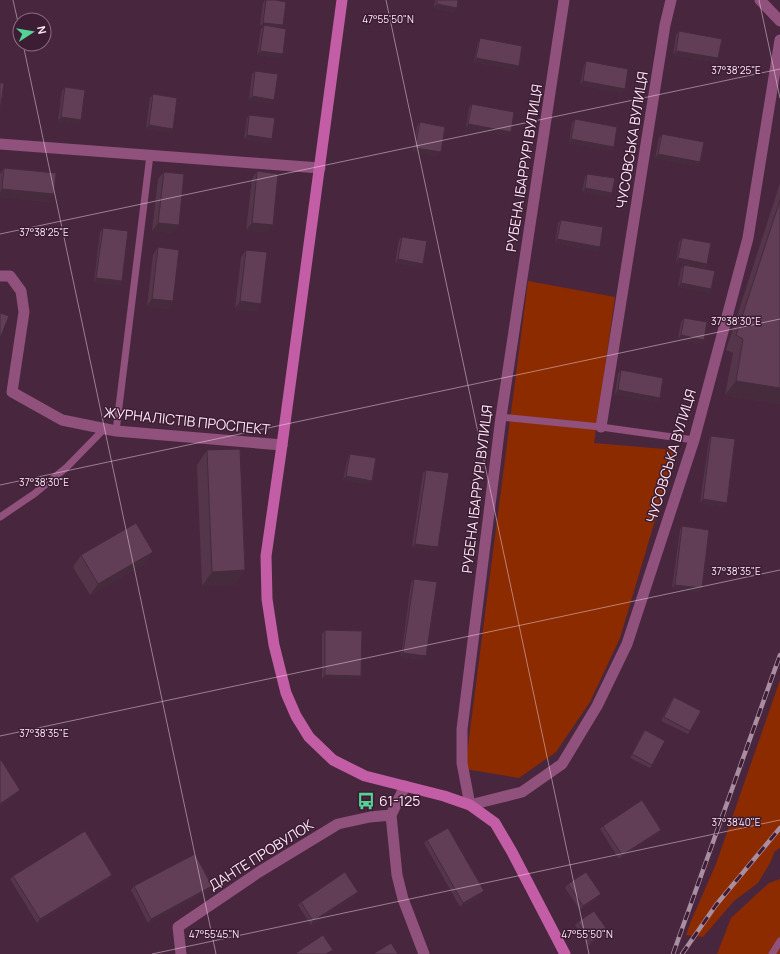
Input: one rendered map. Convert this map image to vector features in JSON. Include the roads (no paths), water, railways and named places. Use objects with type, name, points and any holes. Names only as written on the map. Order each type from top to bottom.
[{"type":"main road","name":"ЖУРНАЛІСТІВ ПРОСПЕКТ","points":[[342,0],[266,556],[268,607],[274,645],[286,693],[296,716],[309,737],[333,760],[365,776],[470,805]]},
{"type":"main road","points":[[470,805],[495,823],[512,852],[565,954]]},
{"type":"street","name":"РУБЕНА ІБАРРУРІ ВУЛИЦЯ","points":[[470,805],[462,763],[462,729],[501,417],[564,0]]},
{"type":"street","name":"ЧУСОВСЬКА ВУЛИЦЯ","points":[[601,427],[670,0]]},
{"type":"street","points":[[760,0],[780,21]]},
{"type":"street","name":"ЧУСОВСЬКА ВУЛИЦЯ","points":[[470,805],[522,792],[562,764],[597,706],[627,644],[694,440],[748,238],[780,40]]},
{"type":"street","points":[[0,144],[320,168]]},
{"type":"street","name":"ЖУРНАЛІСТІВ ПРОСПЕКТ","points":[[0,276],[10,276],[21,291],[24,312],[12,392],[62,420],[104,429],[282,445]]},
{"type":"street","points":[[405,786],[391,815],[397,875],[403,899],[424,954]]},
{"type":"street","name":"ДАНТЕ ПРОВУЛОК","points":[[181,954],[178,927],[259,872],[338,824],[370,817],[391,815]]},
{"type":"lane","points":[[116,431],[150,155]]},
{"type":"lane","points":[[501,417],[601,427],[694,440]]},
{"type":"lane","points":[[0,517],[34,494],[67,467],[104,429]]},
{"type":"lane","points":[[772,954],[780,941]]},
{"type":"railway","points":[[673,954],[780,655]]},
{"type":"railway","points":[[682,954],[716,905],[780,828]]},
{"type":"place","name":"61-125","points":[[366,801]]}]
